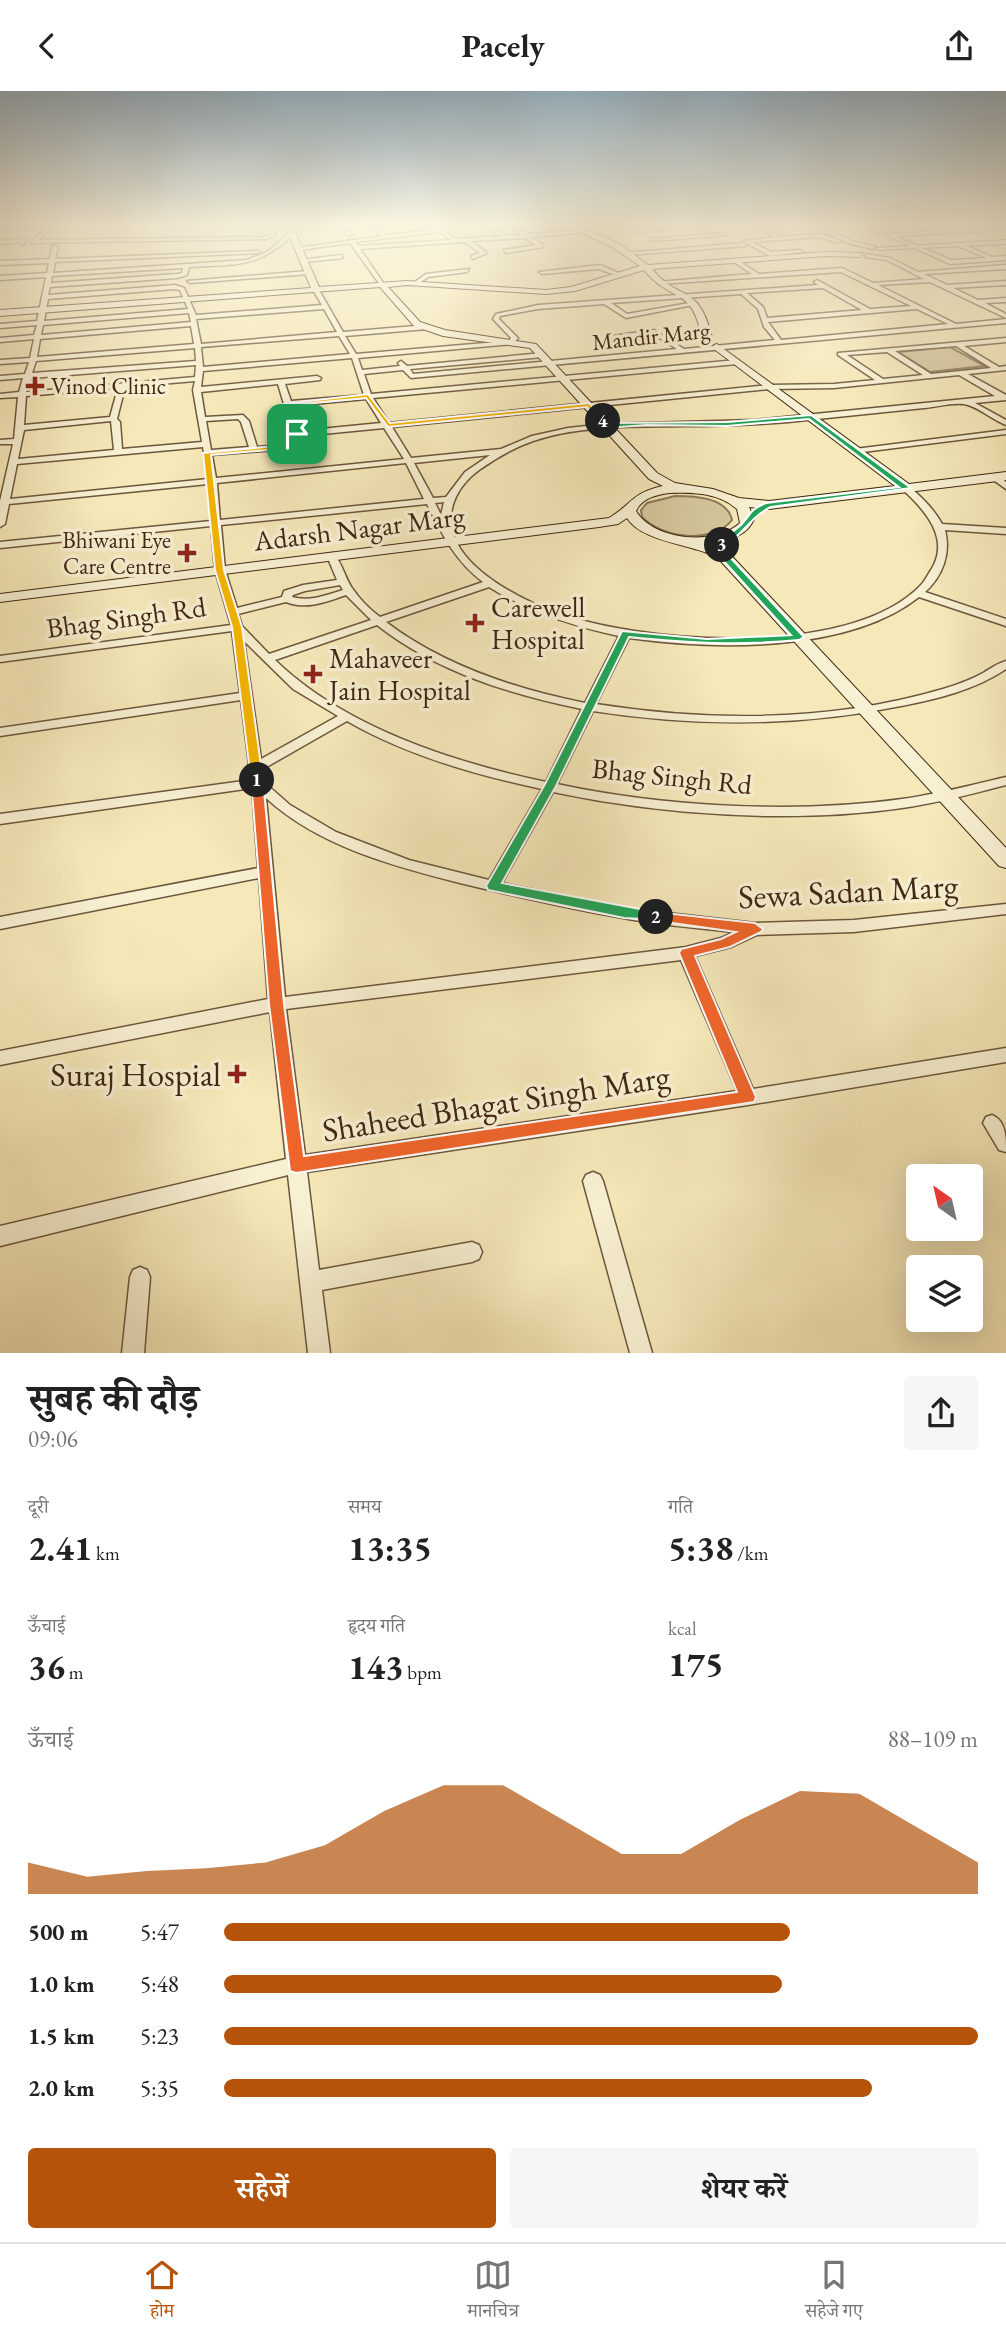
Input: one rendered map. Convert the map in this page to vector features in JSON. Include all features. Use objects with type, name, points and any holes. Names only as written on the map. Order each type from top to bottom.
[{"type":"street","points":[[0,524],[20,428],[22,394],[29,376],[48,285],[64,284]]},
{"type":"street","points":[[313,284],[355,358],[368,396],[408,459],[451,542],[464,561],[490,583],[530,605],[563,618],[626,633],[707,642],[749,642],[799,637],[859,623],[888,612],[918,593],[936,573],[942,558],[943,543],[939,527],[923,502],[717,347]]},
{"type":"street","points":[[0,313],[382,284],[409,318],[427,327],[443,333],[533,347],[653,476],[671,486],[709,492],[734,501],[769,505]]},
{"type":"street","points":[[442,284],[546,292],[590,284]]},
{"type":"street","points":[[663,284],[695,304],[702,314],[708,338]]},
{"type":"street","points":[[821,284],[869,311]]},
{"type":"street","points":[[874,284],[957,326]]},
{"type":"street","points":[[939,284],[1006,319]]},
{"type":"street","points":[[946,287],[993,284]]},
{"type":"street","points":[[0,378],[198,370],[511,343],[515,338],[496,319],[498,315],[589,302],[824,286]]},
{"type":"street","points":[[46,297],[176,287],[182,289],[192,317],[198,346],[197,390],[212,479],[220,570],[235,620],[256,776],[277,1004],[319,1353]]},
{"type":"street","points":[[572,289],[589,302]]},
{"type":"street","points":[[546,292],[557,305]]},
{"type":"street","points":[[743,293],[761,307],[767,327],[778,340]]},
{"type":"street","points":[[977,302],[1006,300]]},
{"type":"street","points":[[604,302],[626,316],[695,304]]},
{"type":"street","points":[[0,326],[192,317],[326,307]]},
{"type":"street","points":[[767,320],[920,307]]},
{"type":"street","points":[[0,340],[192,317]]},
{"type":"street","name":"Mandir Marg","points":[[548,361],[957,326],[1006,319]]},
{"type":"street","points":[[0,362],[427,327]]},
{"type":"street","points":[[898,331],[926,346]]},
{"type":"street","points":[[628,355],[609,337],[654,333],[682,351]]},
{"type":"street","points":[[882,381],[840,354],[1005,340]]},
{"type":"street","points":[[957,344],[1002,368]]},
{"type":"street","points":[[887,350],[930,376]]},
{"type":"street","points":[[395,354],[411,376],[548,361]]},
{"type":"street","points":[[359,372],[548,361]]},
{"type":"street","points":[[287,404],[737,362]]},
{"type":"street","points":[[297,434],[771,387],[882,381],[1002,368]]},
{"type":"street","points":[[0,396],[122,385],[198,370]]},
{"type":"street","points":[[961,373],[1005,398]]},
{"type":"street","points":[[197,390],[317,379]]},
{"type":"street","points":[[13,462],[118,452],[301,446],[281,382]]},
{"type":"street","points":[[118,452],[116,422],[113,419],[122,385]]},
{"type":"street","points":[[5,502],[504,451],[557,434],[607,426],[660,423],[727,424],[1005,398]]},
{"type":"street","points":[[968,401],[1006,423]]},
{"type":"street","points":[[202,419],[240,417],[245,421],[254,449]]},
{"type":"street","points":[[20,428],[113,419]]},
{"type":"street","points":[[855,451],[1006,432]]},
{"type":"street","points":[[0,442],[17,441]]},
{"type":"street","points":[[451,542],[445,516],[449,499],[471,471],[504,451]]},
{"type":"street","points":[[599,523],[613,521],[630,511],[636,500],[656,489],[653,476]]},
{"type":"street","points":[[722,554],[722,544],[744,527],[748,517],[769,505],[906,488],[1003,480]]},
{"type":"street","points":[[650,493],[684,489]]},
{"type":"street","points":[[0,545],[427,499],[449,499]]},
{"type":"street","points":[[734,501],[745,510],[748,517]]},
{"type":"street","points":[[630,511],[635,521],[649,531]]},
{"type":"street","points":[[599,523],[627,525],[704,545],[722,554],[1006,861]]},
{"type":"street","name":"Adarsh Nagar Marg","points":[[0,598],[599,523]]},
{"type":"street","points":[[939,527],[1006,531]]},
{"type":"street","points":[[677,538],[709,539],[732,534]]},
{"type":"street","points":[[332,557],[355,600],[412,644],[493,682],[538,697],[590,706],[704,719],[790,718],[867,711],[939,694],[997,671],[1006,664]]},
{"type":"street","points":[[268,658],[490,583]]},
{"type":"street","points":[[235,620],[287,599],[295,603],[304,602],[346,587]]},
{"type":"street","points":[[918,593],[1006,623]]},
{"type":"street","name":"Bhag Singh Rd","points":[[0,659],[235,620],[268,658],[305,692],[347,716],[419,751],[485,772],[550,786],[715,810],[789,811],[872,807],[945,796],[1006,781]]},
{"type":"street","points":[[493,886],[550,786],[626,633]]},
{"type":"street","points":[[0,732],[246,696]]},
{"type":"street","points":[[0,819],[256,776],[347,716]]},
{"type":"street","name":"Sewa Sadan Marg","points":[[256,776],[285,807],[331,835],[405,864],[493,886],[624,913],[755,929],[854,926],[1006,909]]},
{"type":"street","points":[[0,923],[264,872]]},
{"type":"street","points":[[0,1058],[277,1004],[686,953],[725,943],[755,929]]},
{"type":"street","points":[[686,953],[748,1097]]},
{"type":"street","name":"Shaheed Bhagat Singh Marg","points":[[0,1236],[296,1165],[1006,1055]]},
{"type":"street","points":[[992,1123],[1006,1144]]},
{"type":"street","points":[[593,1181],[641,1353]]},
{"type":"street","points":[[310,1282],[472,1252]]},
{"type":"street","points":[[133,1353],[140,1277]]},
{"type":"shaded area","points":[[950,347],[985,366],[930,372],[898,352]]},
{"type":"shaded area","points":[[675,496],[717,502],[729,512],[732,520],[712,533],[687,536],[662,530],[642,517],[641,510],[647,503]]},
{"type":"place","name":"Vinod Clinic","points":[[35,386]]},
{"type":"place","name":"Bhiwani Eye Care Centre","points":[[187,553]]},
{"type":"place","name":"Carewell Hospital","points":[[475,623]]},
{"type":"place","name":"Mahaveer Jain Hospital","points":[[313,674]]},
{"type":"place","name":"Suraj Hospial","points":[[237,1074]]},
{"type":"route","points":[[368,396],[388,425],[589,405],[607,426],[646,423],[727,424],[811,417],[906,488],[769,505],[753,512],[744,527],[722,544],[722,554],[799,637],[749,642],[707,642],[626,633],[550,786],[493,886],[624,913],[755,929],[725,943],[686,953],[748,1097],[296,1165],[277,1004],[258,783],[237,627],[220,570],[207,453],[301,446],[297,434],[287,404],[368,396]]}]
